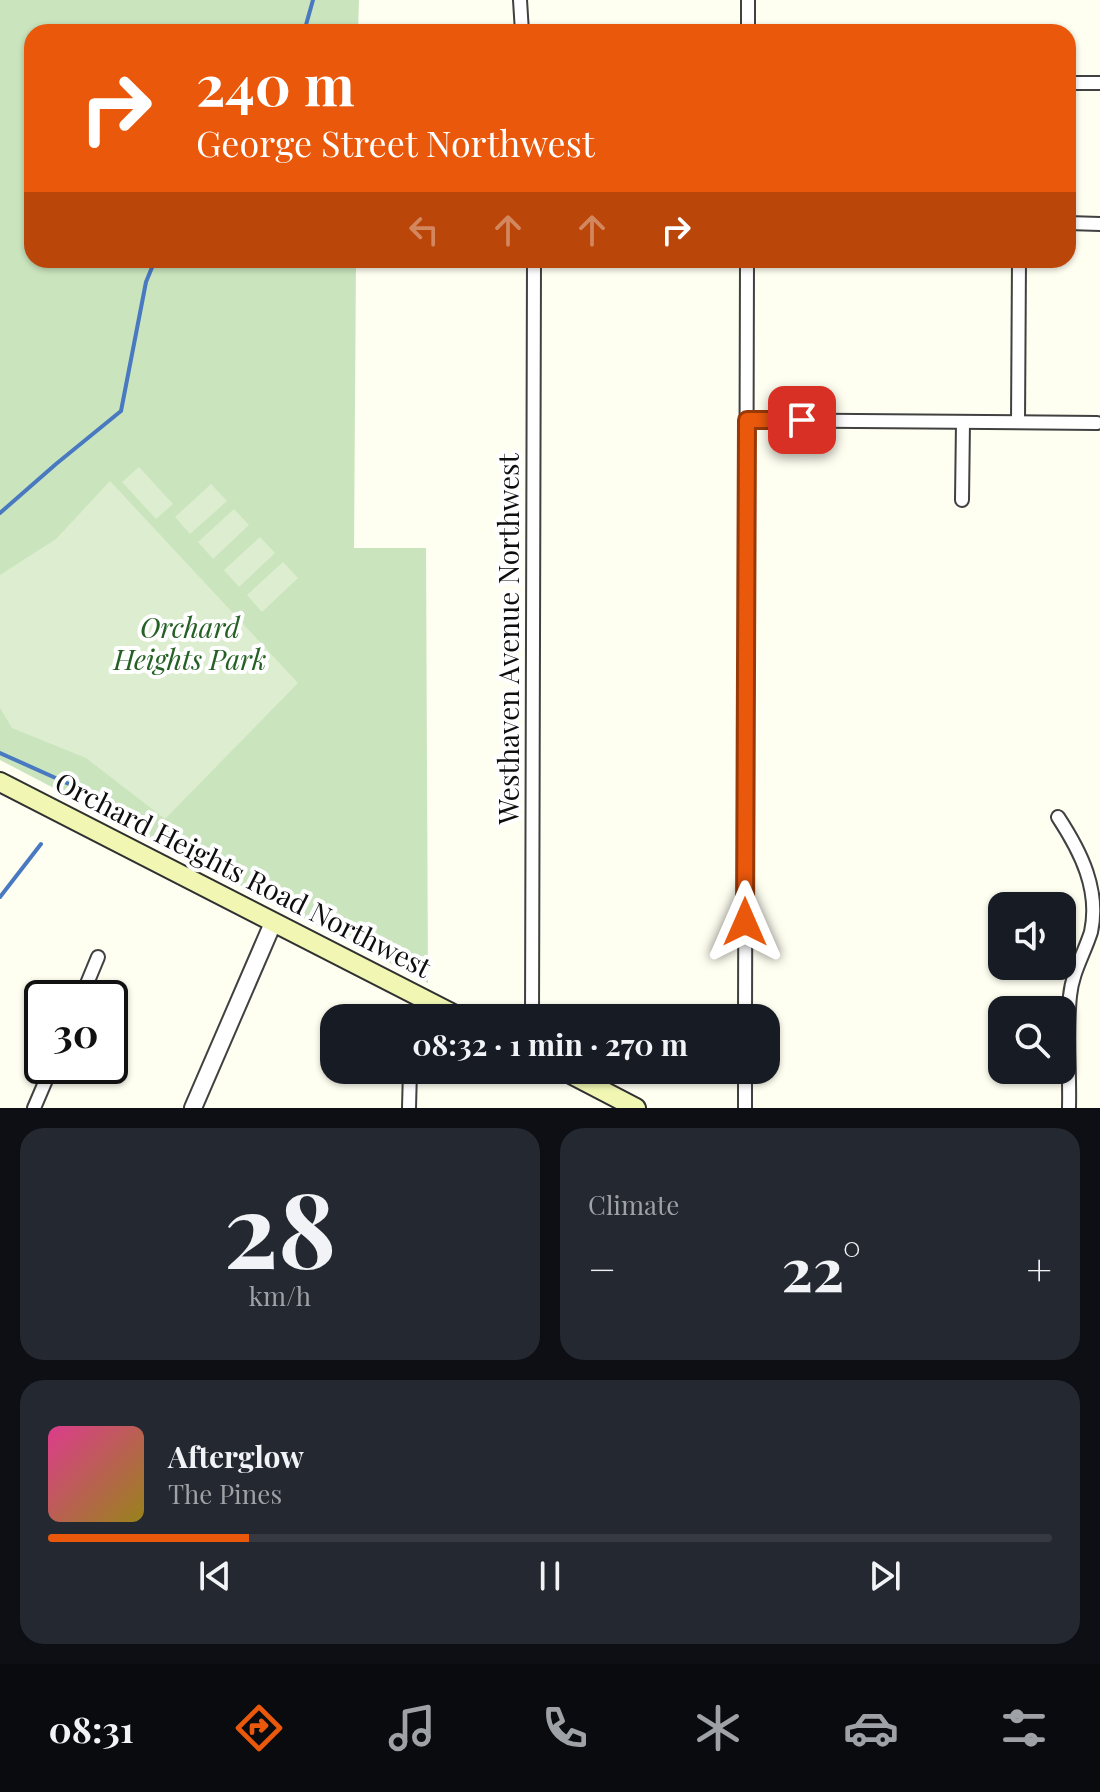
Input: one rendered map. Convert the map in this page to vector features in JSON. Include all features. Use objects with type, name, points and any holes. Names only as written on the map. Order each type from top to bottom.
[{"type":"main road","name":"Orchard Heights Road Northwest","points":[[0,782],[433,1004]]},
{"type":"main road","points":[[582,1084],[605,1101],[636,1108]]},
{"type":"street","points":[[520,0],[522,24]]},
{"type":"street","points":[[748,0],[748,24]]},
{"type":"street","points":[[1076,83],[1100,83]]},
{"type":"street","points":[[1076,223],[1100,224]]},
{"type":"street","name":"Westhaven Avenue Northwest","points":[[532,1004],[534,268]]},
{"type":"street","points":[[745,1004],[747,268]]},
{"type":"street","points":[[1018,422],[1019,268]]},
{"type":"street","points":[[747,420],[1097,423]]},
{"type":"street","points":[[962,500],[963,422]]},
{"type":"street","points":[[1058,817],[1085,862],[1095,897],[1091,932],[1073,975],[1069,998],[1069,1108]]},
{"type":"street","points":[[193,1108],[273,923]]},
{"type":"street","points":[[88,980],[98,957]]},
{"type":"street","points":[[421,1004],[423,999]]},
{"type":"street","points":[[34,1108],[44,1084]]},
{"type":"street","points":[[409,1108],[410,1084]]},
{"type":"street","points":[[745,1084],[745,1108]]},
{"type":"green space","name":"Orchard Heights Park","points":[[0,0],[359,0],[358,24],[24,24],[24,268],[356,268],[354,548],[426,548],[428,983],[0,760]]},
{"type":"green space","points":[[139,467],[173,504],[156,519],[122,482]]},
{"type":"green space","points":[[110,481],[298,683],[165,819],[86,758],[12,728],[0,708],[0,575],[56,539]]},
{"type":"green space","points":[[211,484],[227,501],[190,534],[175,517]]},
{"type":"green space","points":[[234,509],[249,525],[213,559],[198,542]]},
{"type":"green space","points":[[260,537],[275,553],[239,587],[224,570]]},
{"type":"green space","points":[[283,562],[298,578],[262,612],[247,595]]},
{"type":"waterway","points":[[306,24],[313,0]]},
{"type":"waterway","points":[[0,513],[121,411],[146,282],[152,268]]},
{"type":"waterway","points":[[0,753],[69,784]]},
{"type":"waterway","points":[[0,897],[41,844]]},
{"type":"route","points":[[745,922],[747,420],[802,420]]}]
